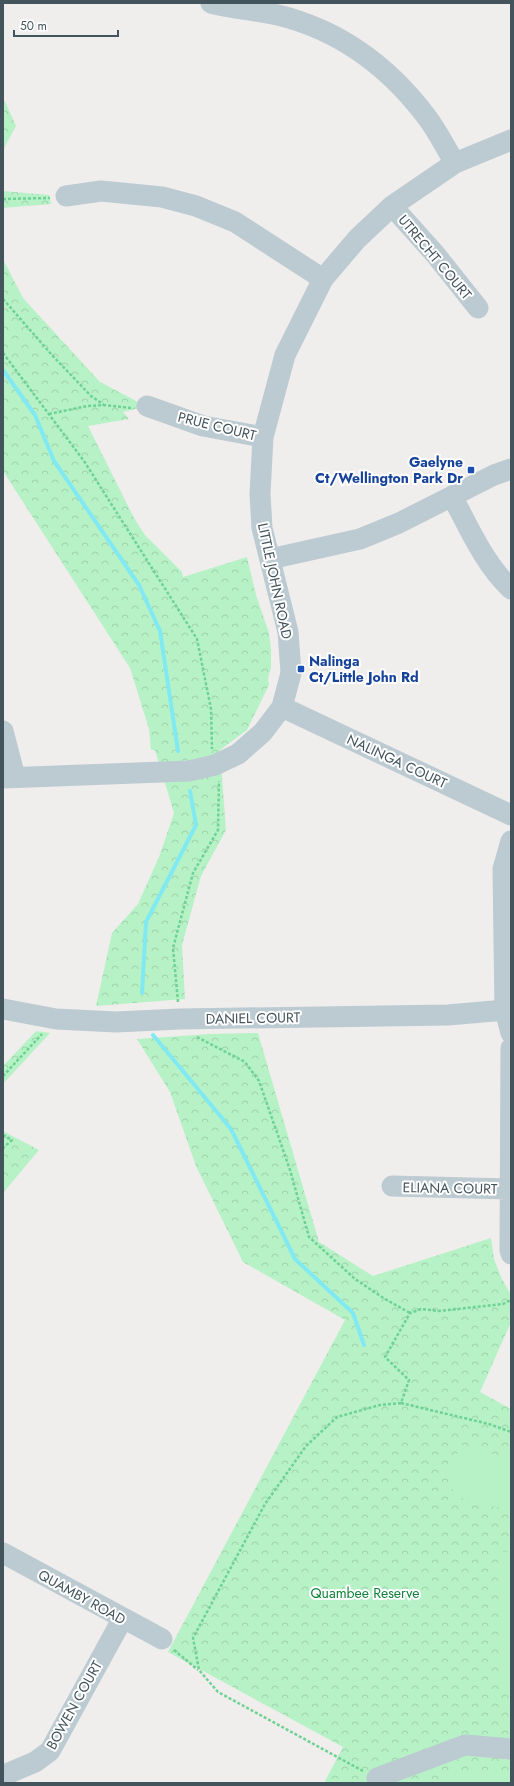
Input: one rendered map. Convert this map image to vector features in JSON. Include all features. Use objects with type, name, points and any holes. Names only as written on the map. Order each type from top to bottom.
[{"type":"street","points":[[211,3],[277,15],[305,23],[351,44],[391,75],[426,116],[455,163]]},
{"type":"street","name":"LITTLE JOHN ROAD","points":[[9,778],[189,771],[215,765],[238,754],[263,732],[282,707],[291,673],[288,632],[261,521],[260,494],[263,438],[285,355],[324,279],[357,239],[392,206],[455,163],[511,140]]},
{"type":"street","points":[[66,196],[101,191],[162,197],[196,206],[235,222],[324,279]]},
{"type":"street","name":"UTRECHT COURT","points":[[392,206],[435,254],[478,308]]},
{"type":"street","name":"PRUE COURT","points":[[147,406],[203,426],[263,438]]},
{"type":"street","points":[[270,559],[360,539],[399,523],[494,475],[511,469]]},
{"type":"street","points":[[452,496],[486,559],[500,578],[511,589]]},
{"type":"street","name":"NALINGA COURT","points":[[282,707],[511,815]]},
{"type":"street","points":[[3,731],[9,778]]},
{"type":"street","points":[[511,841],[504,869],[505,1010],[511,1032]]},
{"type":"street","name":"DANIEL COURT","points":[[3,1009],[56,1019],[116,1022],[180,1018],[448,1015],[505,1010]]},
{"type":"street","points":[[511,1048],[509,1189],[511,1254]]},
{"type":"street","name":"ELIANA COURT","points":[[392,1186],[509,1189]]},
{"type":"street","name":"QUAMBY ROAD","points":[[3,1554],[162,1640]]},
{"type":"street","name":"BOWEN COURT","points":[[9,1773],[35,1762],[50,1751],[123,1618]]},
{"type":"street","points":[[377,1778],[465,1745],[511,1749]]},
{"type":"path","points":[[3,200],[66,196]]},
{"type":"path","points":[[3,299],[51,354],[91,396],[104,405]]},
{"type":"path","points":[[3,352],[84,461],[197,639],[211,709],[212,752]]},
{"type":"path","points":[[49,414],[87,406],[104,405],[127,408],[147,406]]},
{"type":"path","points":[[179,1007],[173,948],[194,873],[218,830],[219,778]]},
{"type":"path","points":[[3,1076],[56,1019]]},
{"type":"path","points":[[195,1036],[246,1062],[259,1082],[290,1170],[309,1237],[355,1279],[385,1299],[410,1313]]},
{"type":"path","points":[[3,1135],[12,1140],[3,1148]]},
{"type":"path","points":[[401,1403],[409,1380],[385,1357],[410,1313],[421,1309],[439,1311],[503,1304],[511,1300]]},
{"type":"path","points":[[199,1670],[193,1638],[265,1504],[306,1446],[337,1417],[380,1405],[401,1403],[489,1424],[511,1432]]},
{"type":"path","points":[[162,1640],[199,1670],[218,1692],[377,1778]]},
{"type":"green space","points":[[3,97],[16,126],[3,150]]},
{"type":"green space","points":[[3,191],[49,195],[51,204],[3,208]]},
{"type":"green space","points":[[3,259],[23,298],[100,382],[138,402],[139,408],[123,412],[129,419],[88,426],[134,518],[145,535],[182,572],[183,577],[247,557],[256,595],[269,633],[271,668],[268,678],[269,685],[247,730],[220,750],[226,830],[201,876],[182,945],[185,999],[96,1006],[112,933],[138,904],[159,857],[174,813],[155,750],[151,750],[149,729],[130,668],[3,471]]},
{"type":"green space","points":[[36,1031],[50,1033],[3,1084],[3,1066]]},
{"type":"green space","name":"Quambee Reserve","points":[[258,1033],[319,1242],[373,1276],[491,1238],[494,1259],[501,1277],[511,1295],[511,1322],[480,1392],[511,1409],[511,1783],[324,1783],[343,1747],[168,1652],[345,1320],[243,1262],[196,1166],[170,1092],[137,1039],[209,1034]]},
{"type":"green space","points":[[3,1131],[39,1150],[3,1193]]},
{"type":"green space","points":[[460,1445],[511,1459],[511,1511],[462,1498],[448,1485]]},
{"type":"green space","points":[[498,1551],[511,1552],[511,1686],[500,1686]]},
{"type":"green space","points":[[510,1770],[511,1783],[431,1783],[468,1771]]},
{"type":"waterway","points":[[3,370],[35,415],[54,461],[139,585],[160,631],[178,751]]},
{"type":"waterway","points":[[142,993],[146,922],[196,825],[190,791]]},
{"type":"waterway","points":[[153,1035],[231,1129],[295,1259],[353,1313],[364,1345]]},
{"type":"place","name":"Gaelyne Ct/Wellington Park Dr","points":[[471,470]]},
{"type":"place","name":"Nalinga Ct/Little John Rd","points":[[301,669]]}]
